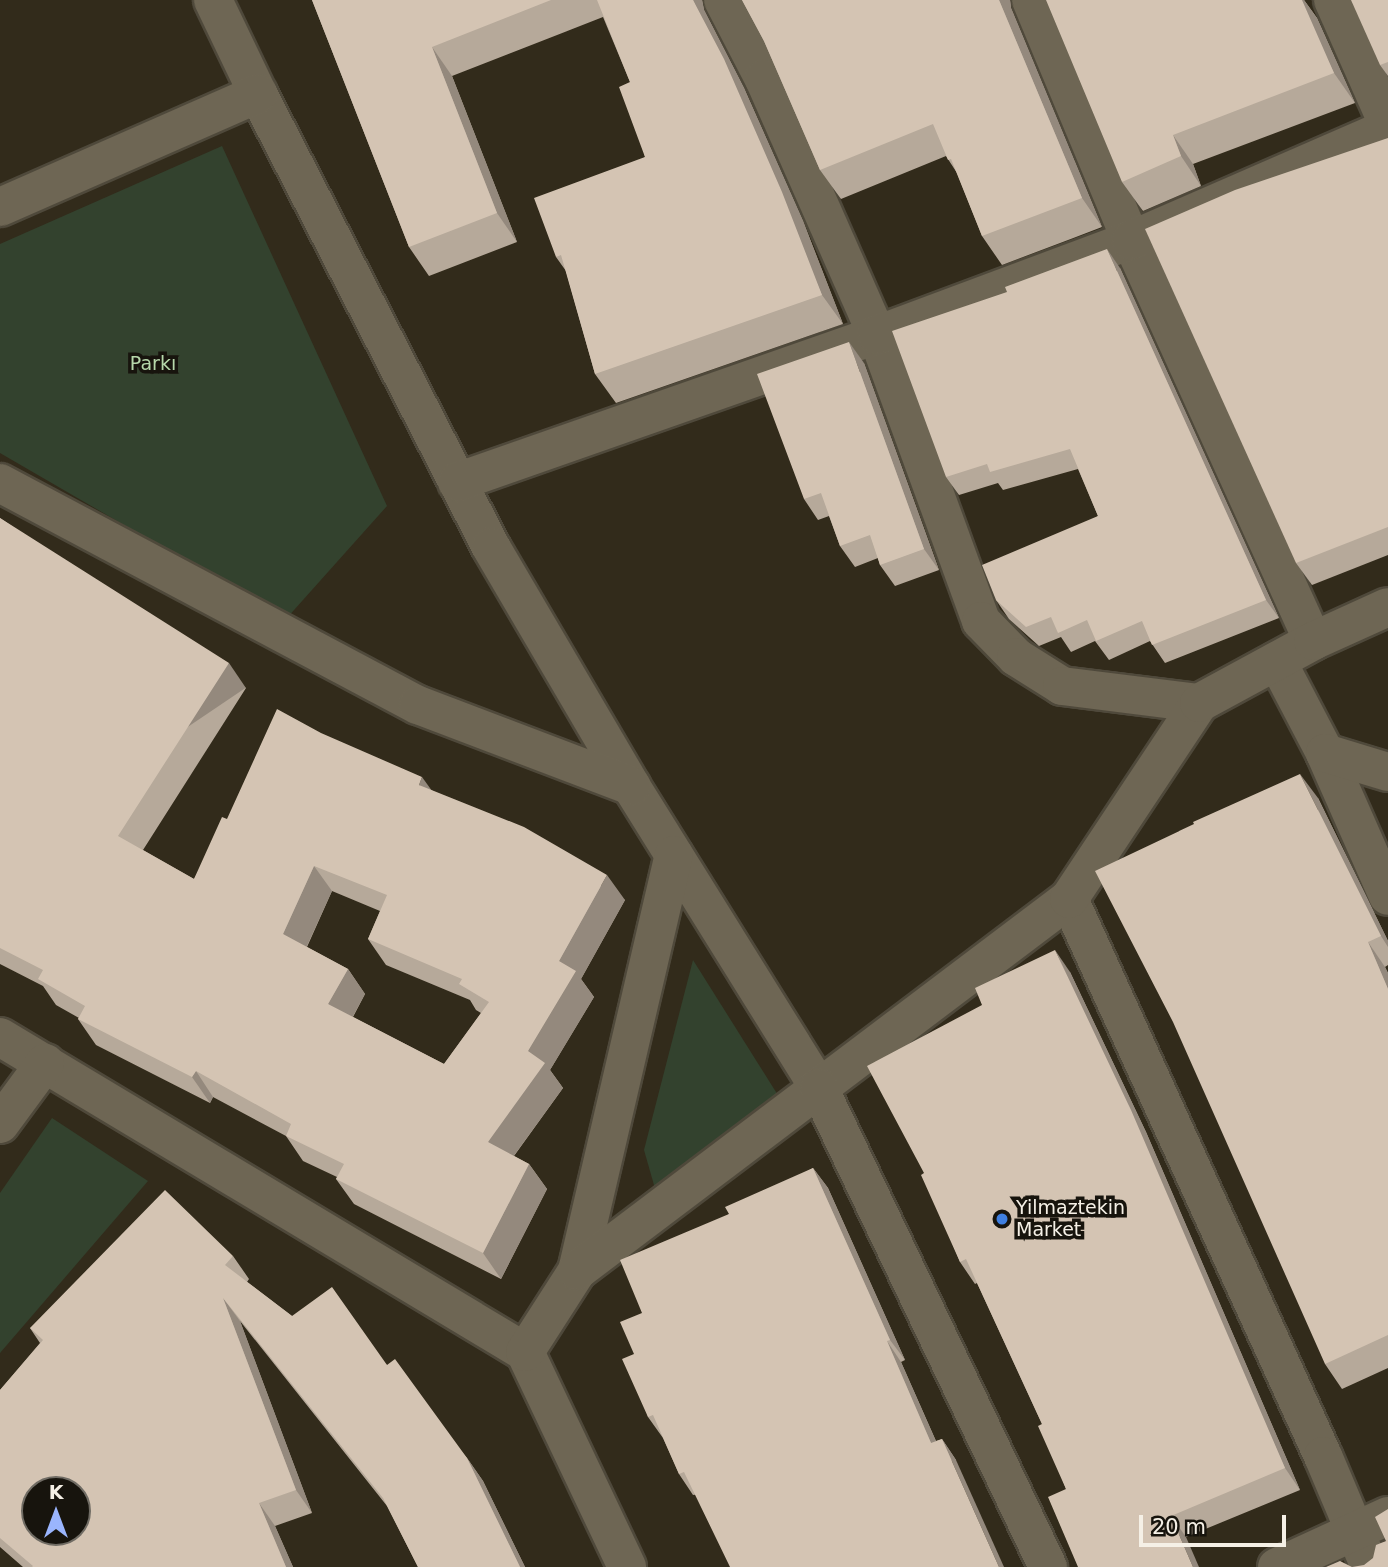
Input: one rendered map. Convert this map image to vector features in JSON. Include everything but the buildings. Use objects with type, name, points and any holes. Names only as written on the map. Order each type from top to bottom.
[{"type":"street","points":[[213,0],[258,94],[491,547],[631,786],[819,1088],[1048,1567]]},
{"type":"street","points":[[723,0],[764,79],[877,335],[981,621],[1016,657],[1062,686],[1199,703]]},
{"type":"street","points":[[1031,0],[1131,240],[1313,641]]},
{"type":"street","points":[[457,482],[877,335],[1131,240],[1388,126],[1333,0]]},
{"type":"street","points":[[0,206],[258,94]]},
{"type":"street","points":[[0,484],[418,705],[631,786]]},
{"type":"street","points":[[577,1271],[1069,900],[1199,703],[1313,641],[1388,607]]},
{"type":"street","points":[[1277,660],[1325,753],[1388,896]]},
{"type":"street","points":[[1325,753],[1388,772]]},
{"type":"street","points":[[525,1352],[577,1271],[674,855]]},
{"type":"street","points":[[1069,900],[1323,1456],[1370,1567]]},
{"type":"street","points":[[0,1037],[525,1352],[627,1567]]},
{"type":"street","points":[[0,1124],[45,1063]]},
{"type":"street","points":[[1277,1567],[1388,1516]]},
{"type":"green space","name":"Parkı","points":[[222,146],[387,506],[286,619],[0,453],[0,244]]},
{"type":"green space","points":[[693,960],[781,1100],[656,1192],[644,1150]]},
{"type":"green space","points":[[52,1118],[148,1181],[0,1353],[0,1193]]},
{"type":"place","name":"Yilmaztekin Market","points":[[1002,1219]]}]
